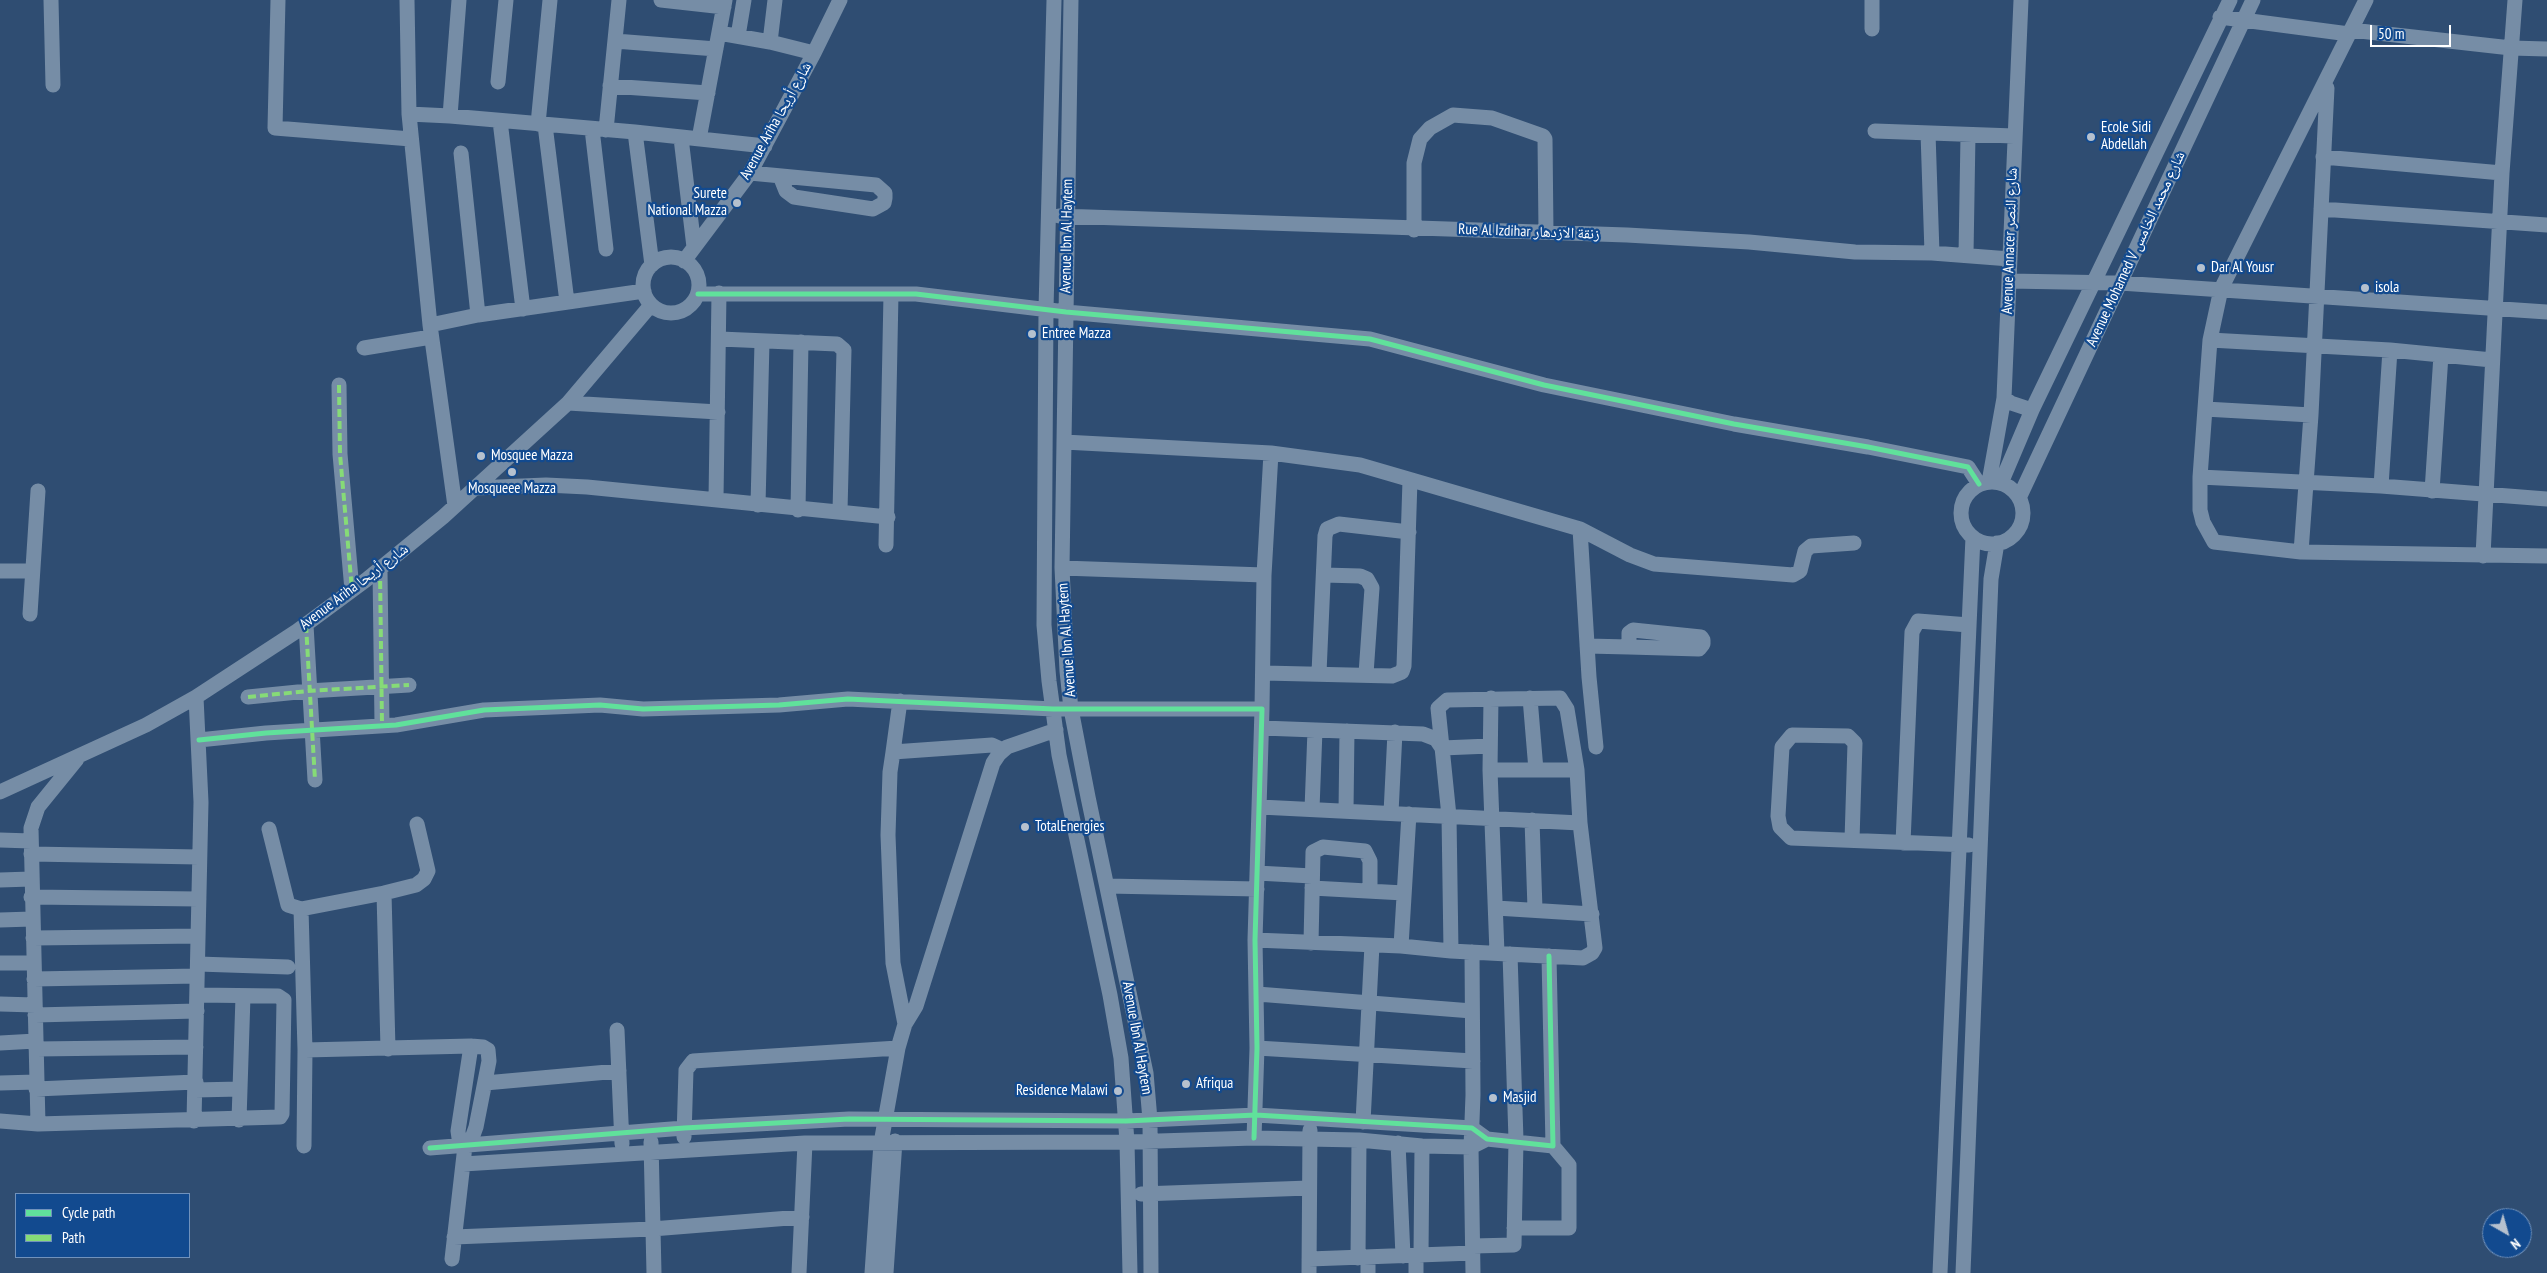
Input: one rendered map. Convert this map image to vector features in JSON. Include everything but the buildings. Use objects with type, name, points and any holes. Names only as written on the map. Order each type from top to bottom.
[{"type":"street","points":[[52,0],[53,85]]},
{"type":"street","points":[[278,0],[275,128],[411,139]]},
{"type":"street","points":[[407,0],[408,114],[430,331],[455,506]]},
{"type":"street","points":[[450,116],[459,0]]},
{"type":"street","points":[[498,82],[506,0]]},
{"type":"street","points":[[550,0],[541,124],[567,302]]},
{"type":"street","points":[[606,249],[599,129],[610,86],[619,0]]},
{"type":"street","points":[[661,0],[743,3],[738,36]]},
{"type":"street","points":[[770,42],[775,0]]},
{"type":"street","name":"Avenue Ariha شارع أريحا","points":[[684,261],[750,173],[840,0]]},
{"type":"street","name":"Avenue Ibn Al Haytem","points":[[1054,0],[1046,309],[1043,597],[1046,653],[1066,790],[1115,1019],[1126,1121],[1130,1273]]},
{"type":"street","name":"Avenue Ibn Al Haytem","points":[[1071,0],[1062,568],[1067,671],[1071,709],[1143,1052],[1150,1120],[1151,1273]]},
{"type":"street","points":[[1872,0],[1872,30]]},
{"type":"street","name":"Avenue Annacer شارع النصر","points":[[1990,483],[2004,398],[2021,0]]},
{"type":"street","name":"Avenue Mohamed V شارع محمد الخامس","points":[[1990,483],[2032,410],[2220,17],[2230,0]]},
{"type":"street","name":"Avenue Mohamed V شارع محمد الخامس","points":[[2019,498],[2253,0]]},
{"type":"street","points":[[2366,0],[2327,82],[2221,289],[2210,340],[2200,477],[2202,516],[2206,531],[2214,542],[2301,552],[2547,556]]},
{"type":"street","points":[[2483,556],[2502,173],[2515,0]]},
{"type":"street","points":[[699,139],[725,3]]},
{"type":"street","points":[[2220,17],[2511,48],[2547,48]]},
{"type":"street","points":[[719,33],[770,42],[814,53]]},
{"type":"street","points":[[615,41],[716,49]]},
{"type":"street","points":[[2301,552],[2311,415],[2327,82]]},
{"type":"street","points":[[610,86],[708,93]]},
{"type":"street","points":[[408,114],[635,132],[765,146]]},
{"type":"street","points":[[1414,230],[1414,163],[1420,139],[1430,128],[1452,115],[1492,118],[1540,133],[1543,136],[1545,139],[1546,232]]},
{"type":"street","points":[[500,121],[524,309]]},
{"type":"street","points":[[1875,131],[2014,136]]},
{"type":"street","points":[[635,132],[652,265],[644,282],[647,298],[657,310],[673,313],[689,307],[698,294],[698,278],[691,265],[684,261],[668,258],[652,265]]},
{"type":"street","points":[[1928,133],[1932,253]]},
{"type":"street","points":[[1966,255],[1968,135]]},
{"type":"street","points":[[681,138],[694,248]]},
{"type":"street","points":[[461,153],[478,315]]},
{"type":"street","points":[[2324,157],[2502,173]]},
{"type":"street","points":[[750,173],[876,185],[885,192],[884,203],[873,208],[794,197],[786,191],[780,176]]},
{"type":"street","points":[[2321,209],[2547,225]]},
{"type":"street","name":"Rue Al Izdihar زنقة الازدهار","points":[[1048,215],[1414,230],[1546,232],[1749,242],[1855,252],[1932,253],[2010,259]]},
{"type":"street","points":[[2009,281],[2120,283],[2547,312]]},
{"type":"street","points":[[716,499],[720,339],[719,293]]},
{"type":"street","points":[[698,294],[916,294],[1066,312],[1370,339],[1544,385],[1744,426],[1868,447],[1968,467],[1990,483],[2012,488],[2019,498],[2023,509],[2022,521],[2016,532],[2007,540],[1997,543],[1983,542],[1972,536],[1963,522],[1962,504],[1968,493],[1990,483]]},
{"type":"street","points":[[886,545],[891,294]]},
{"type":"street","points":[[364,348],[430,331],[478,315],[567,302],[647,298]]},
{"type":"street","name":"Avenue Ariha شارع أريحا","points":[[0,792],[146,725],[196,697],[236,673],[306,625],[380,569],[455,506],[568,403],[647,298]]},
{"type":"street","points":[[720,339],[837,344],[841,346],[845,354],[840,511]]},
{"type":"street","points":[[2210,340],[2390,350],[2492,360]]},
{"type":"street","points":[[758,505],[762,342]]},
{"type":"street","points":[[798,510],[801,342]]},
{"type":"street","points":[[2381,486],[2390,350]]},
{"type":"street","points":[[2432,491],[2441,355]]},
{"type":"street","points":[[339,385],[340,454],[352,590]]},
{"type":"street","points":[[2004,398],[2011,404],[2032,410]]},
{"type":"street","points":[[568,403],[718,412]]},
{"type":"street","points":[[2205,409],[2311,415]]},
{"type":"street","points":[[1064,442],[1271,453],[1360,464],[1580,529],[1654,564],[1782,576],[1793,575],[1800,571],[1805,551],[1811,546],[1854,543]]},
{"type":"street","points":[[1254,1138],[1257,1048],[1255,940],[1264,673],[1264,576],[1271,453]]},
{"type":"street","points":[[2200,477],[2306,484],[2381,486],[2547,499]]},
{"type":"street","points":[[1264,673],[1397,675],[1404,666],[1410,480]]},
{"type":"street","points":[[475,488],[546,485],[587,487],[716,499],[798,510],[840,511],[888,517]]},
{"type":"street","points":[[30,614],[38,491]]},
{"type":"street","points":[[1319,673],[1325,536],[1327,530],[1339,524],[1409,532]]},
{"type":"street","points":[[1580,529],[1587,646],[1596,747]]},
{"type":"street","points":[[1940,1273],[1972,536]]},
{"type":"street","points":[[1963,1273],[1991,579],[1997,543]]},
{"type":"street","points":[[1062,568],[1264,576]]},
{"type":"street","points":[[380,569],[382,725]]},
{"type":"street","points":[[0,571],[32,571]]},
{"type":"street","points":[[1324,575],[1360,576],[1367,579],[1372,588],[1366,674]]},
{"type":"street","points":[[1902,843],[1912,632],[1918,622],[1969,625]]},
{"type":"street","points":[[306,625],[314,780]]},
{"type":"street","points":[[1587,646],[1629,647]]},
{"type":"street","points":[[248,697],[308,691],[409,685]]},
{"type":"street","points":[[194,1121],[199,856],[202,802],[196,697]]},
{"type":"street","points":[[1311,1119],[1309,1139],[1309,1266],[1363,1258],[1413,1256],[1514,1245],[1516,1140],[1503,954],[1496,908],[1490,770],[1491,698]]},
{"type":"street","points":[[1530,698],[1536,770]]},
{"type":"street","points":[[1255,940],[1400,946],[1451,951],[1583,958],[1592,953],[1595,948],[1580,823],[1577,770],[1564,703],[1560,698],[1447,700],[1441,703],[1438,708],[1449,816],[1451,951]]},
{"type":"street","points":[[199,740],[266,732],[382,725],[484,710],[600,705],[643,709],[779,705],[848,699],[1053,709],[1262,709]]},
{"type":"street","points":[[900,701],[890,772],[888,844],[893,963],[905,1024]]},
{"type":"street","points":[[1262,728],[1395,732],[1432,736],[1442,748]]},
{"type":"street","points":[[886,1273],[888,1142],[885,1120],[898,1048],[905,1024],[916,1006],[993,764],[1002,750],[1012,744],[1056,730]]},
{"type":"street","points":[[1312,809],[1314,730]]},
{"type":"street","points":[[1346,811],[1347,731]]},
{"type":"street","points":[[1391,813],[1395,732]]},
{"type":"street","points":[[1852,840],[1855,743],[1848,736],[1792,735],[1782,747],[1778,816],[1780,827],[1791,838],[1959,845],[1980,844]]},
{"type":"street","points":[[893,752],[992,745],[1002,750]]},
{"type":"street","points":[[1442,748],[1490,746]]},
{"type":"street","points":[[38,1124],[30,828],[35,812],[79,756]]},
{"type":"street","points":[[1490,770],[1577,770]]},
{"type":"street","points":[[1260,807],[1580,823]]},
{"type":"street","points":[[1400,946],[1409,814]]},
{"type":"street","points":[[1532,820],[1535,909]]},
{"type":"street","points":[[269,829],[288,905],[301,909],[416,885],[424,879],[428,871],[417,824]]},
{"type":"street","points":[[0,840],[31,847],[199,856]]},
{"type":"street","points":[[1311,943],[1313,852],[1319,848],[1358,849],[1365,851],[1370,861],[1370,891]]},
{"type":"street","points":[[1257,873],[1370,891],[1404,893]]},
{"type":"street","points":[[0,880],[31,879]]},
{"type":"street","points":[[1107,886],[1257,889]]},
{"type":"street","points":[[384,893],[388,1049]]},
{"type":"street","points":[[31,897],[199,899]]},
{"type":"street","points":[[1496,908],[1592,914]]},
{"type":"street","points":[[301,909],[305,1050],[304,1146]]},
{"type":"street","points":[[0,920],[32,919]]},
{"type":"street","points":[[33,938],[198,936]]},
{"type":"street","points":[[1363,1122],[1372,945]]},
{"type":"street","points":[[1472,952],[1473,1061],[1471,1147],[1473,1273]]},
{"type":"street","points":[[1514,1228],[1569,1228],[1569,1164],[1554,1146],[1549,956]]},
{"type":"street","points":[[0,963],[33,963]]},
{"type":"street","points":[[34,979],[288,967]]},
{"type":"street","points":[[1954,973],[1975,972]]},
{"type":"street","points":[[1256,994],[1472,1012]]},
{"type":"street","points":[[0,1121],[38,1124],[278,1118],[282,1114],[284,1000],[278,996],[197,995]]},
{"type":"street","points":[[239,1120],[243,996]]},
{"type":"street","points":[[0,1004],[35,1010],[196,1011]]},
{"type":"street","points":[[617,1030],[622,1152]]},
{"type":"street","points":[[0,1043],[196,1047]]},
{"type":"street","points":[[465,1146],[458,1134],[471,1046]]},
{"type":"street","points":[[305,1050],[483,1046],[489,1052],[485,1083],[474,1132],[465,1146],[452,1259]]},
{"type":"street","points":[[684,1149],[686,1070],[693,1062],[898,1048]]},
{"type":"street","points":[[1257,1048],[1473,1061]]},
{"type":"street","points":[[485,1083],[619,1071]]},
{"type":"street","points":[[0,1082],[36,1085],[195,1086],[240,1089]]},
{"type":"street","points":[[463,1098],[481,1102]]},
{"type":"street","points":[[430,1148],[650,1130],[849,1119],[1126,1121],[1256,1115],[1472,1128],[1487,1139]]},
{"type":"street","points":[[650,1130],[654,1273]]},
{"type":"street","points":[[463,1164],[651,1150],[805,1142],[1127,1142],[1254,1138],[1360,1140],[1398,1142],[1422,1146],[1471,1147],[1487,1139],[1516,1140],[1554,1146]]},
{"type":"street","points":[[1360,1140],[1363,1258],[1368,1273]]},
{"type":"street","points":[[799,1273],[805,1142]]},
{"type":"street","points":[[872,1273],[888,1142]]},
{"type":"street","points":[[1398,1142],[1416,1273]]},
{"type":"street","points":[[1413,1256],[1422,1146]]},
{"type":"street","points":[[1129,1195],[1309,1188]]},
{"type":"street","points":[[1943,1210],[1965,1210]]},
{"type":"street","points":[[454,1237],[652,1229],[802,1217]]},
{"type":"marked path","points":[[339,385],[340,454],[352,590]]},
{"type":"marked path","points":[[380,569],[382,725]]},
{"type":"marked path","points":[[306,625],[315,780]]},
{"type":"marked path","points":[[248,697],[308,691],[409,685]]},
{"type":"cycle path","points":[[698,294],[916,294],[1066,312],[1370,339],[1544,385],[1734,424],[1868,447],[1968,467],[1979,484]]},
{"type":"cycle path","points":[[199,740],[266,733],[396,725],[484,710],[600,705],[643,709],[779,705],[848,699],[1053,709],[1262,709],[1255,940],[1257,1048],[1254,1138]]},
{"type":"cycle path","points":[[430,1148],[684,1128],[849,1119],[1126,1121],[1256,1115],[1472,1128],[1487,1139],[1553,1146],[1549,956]]},
{"type":"place","name":"Ecole Sidi Abdellah","points":[[2091,137]]},
{"type":"place","name":"Surete National Mazza","points":[[737,203]]},
{"type":"place","name":"Dar Al Yousr","points":[[2201,268]]},
{"type":"place","name":"isola","points":[[2365,288]]},
{"type":"place","name":"Entree Mazza","points":[[1032,334]]},
{"type":"place","name":"Mosquee Mazza","points":[[481,456]]},
{"type":"place","name":"Mosqueee Mazza","points":[[512,472]]},
{"type":"place","name":"TotalEnergies","points":[[1025,827]]},
{"type":"place","name":"Afriqua","points":[[1186,1084]]},
{"type":"place","name":"Residence Malawi","points":[[1118,1091]]},
{"type":"place","name":"Masjid","points":[[1493,1098]]}]
